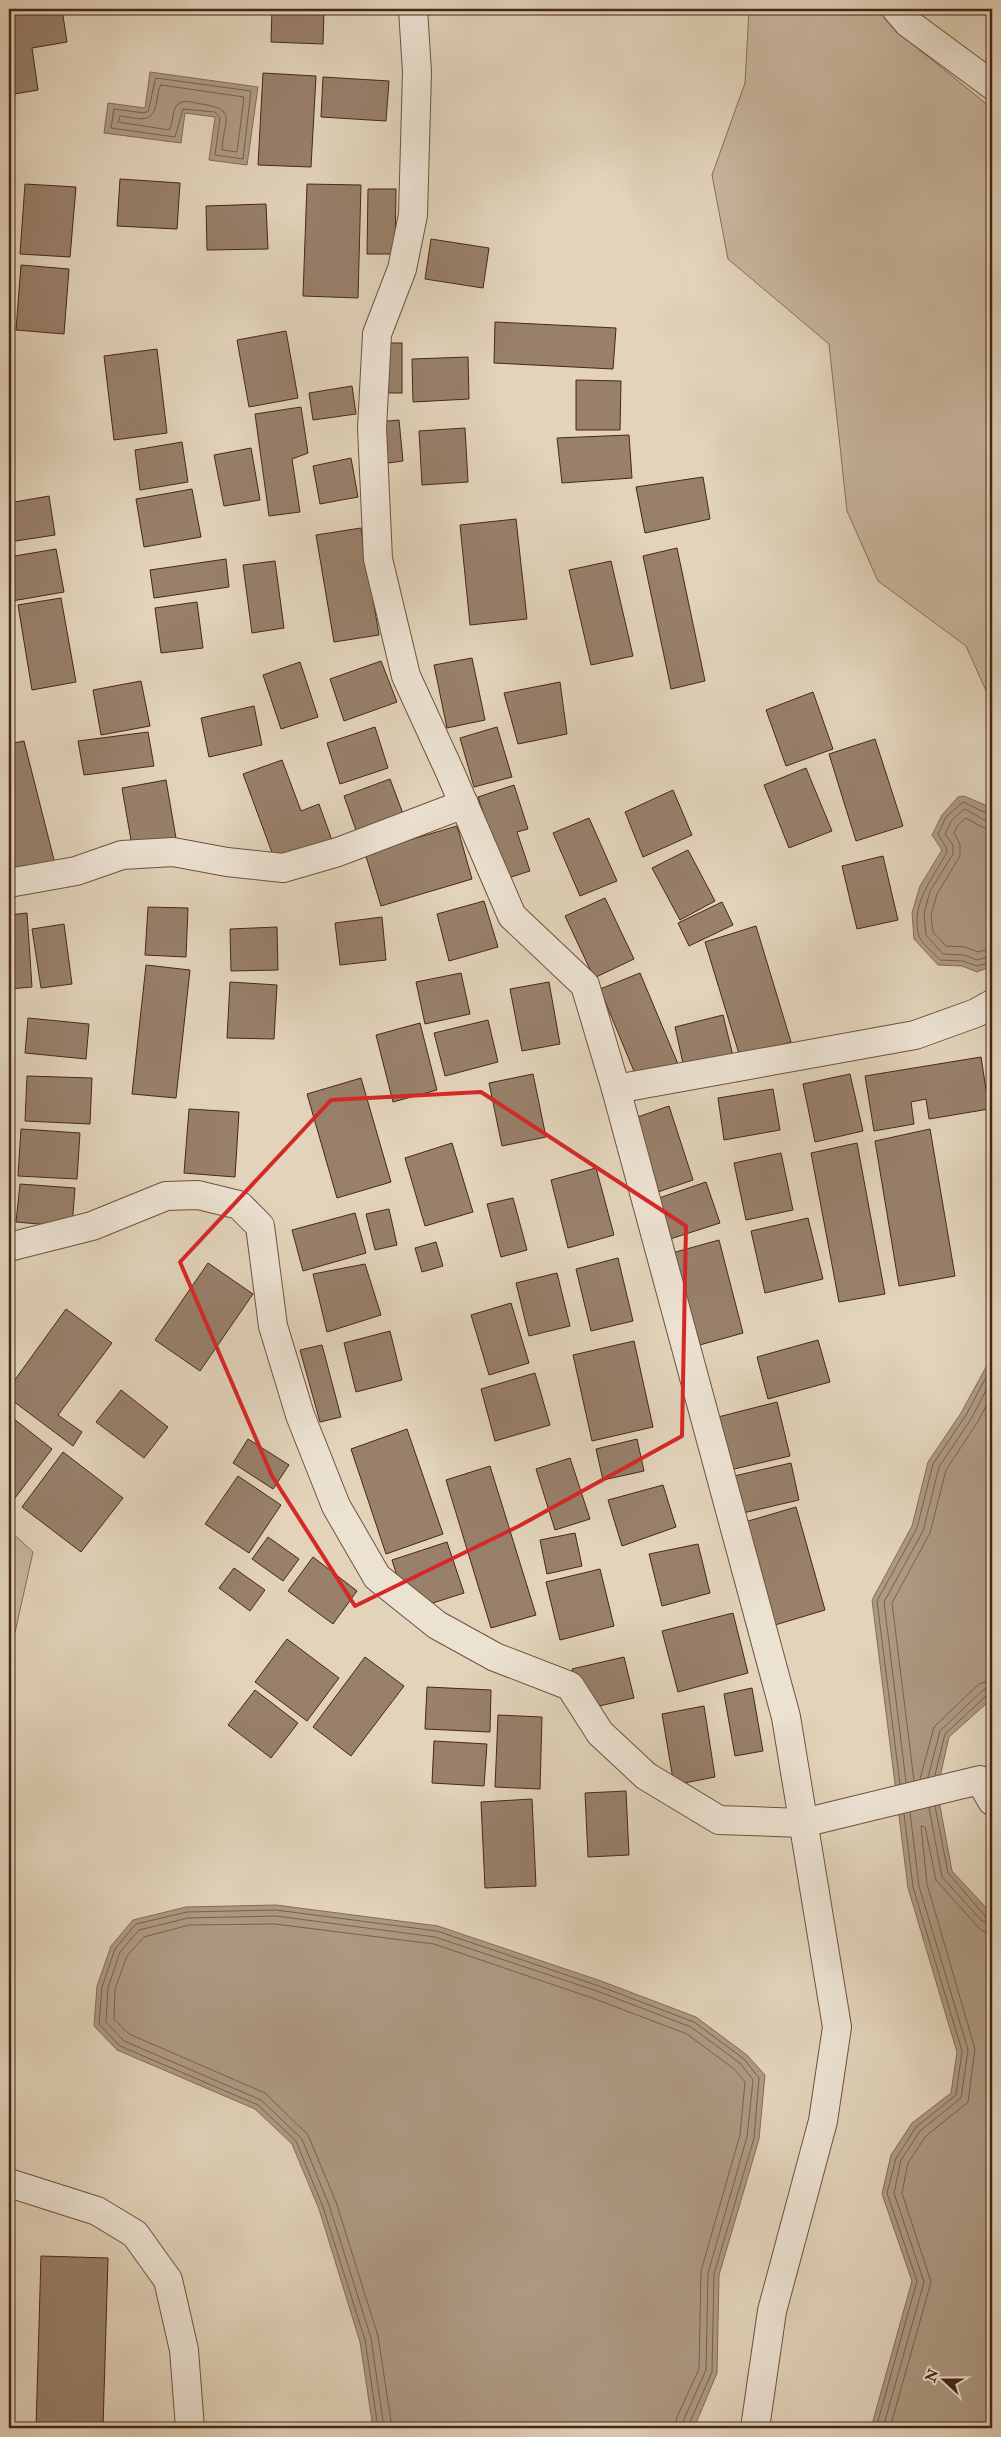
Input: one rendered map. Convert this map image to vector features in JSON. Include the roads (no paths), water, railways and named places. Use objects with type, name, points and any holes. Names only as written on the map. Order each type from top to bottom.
[{"type":"street","points":[[413,9],[417,72],[413,215],[402,269],[378,334],[376,362],[372,428],[378,559],[406,676],[512,916],[585,985],[616,1089],[786,1717],[837,2026],[822,2121],[772,2310],[755,2428]]},
{"type":"street","points":[[896,9],[908,24],[992,85]]},
{"type":"street","points":[[9,883],[76,871],[122,855],[173,852],[228,862],[283,868],[338,852],[464,804]]},
{"type":"street","points":[[616,1089],[915,1035],[976,1013],[992,1004]]},
{"type":"street","points":[[9,1247],[92,1226],[166,1196],[198,1195],[239,1205],[260,1226],[273,1326],[300,1415],[336,1506],[377,1577],[445,1630],[495,1658],[570,1686],[600,1733],[646,1776],[719,1820],[803,1822],[980,1780],[992,1801]]},
{"type":"street","points":[[9,2183],[97,2211],[135,2234],[168,2280],[184,2350],[190,2428]]},
{"type":"water","points":[[150,72],[258,87],[247,165],[209,160],[215,117],[185,113],[181,143],[104,133],[108,103],[145,108]]},
{"type":"water","points":[[964,796],[985,805],[992,813],[992,966],[977,972],[962,966],[938,965],[914,939],[912,913],[920,886],[942,850],[932,835],[942,815],[958,797]]},
{"type":"water","points":[[992,1356],[992,1696],[987,1703],[949,1737],[937,1790],[952,1871],[992,1914],[992,2428],[871,2428],[912,2281],[882,2194],[891,2155],[912,2123],[951,2093],[957,2052],[908,1888],[872,1600],[912,1526],[928,1462],[961,1413]]},
{"type":"water","points":[[276,1905],[438,1926],[601,1981],[696,2017],[747,2055],[765,2075],[759,2139],[719,2275],[717,2373],[694,2428],[373,2428],[360,2342],[319,2209],[292,2144],[255,2109],[117,2050],[94,2026],[97,1986],[111,1946],[133,1920],[186,1907]]}]
